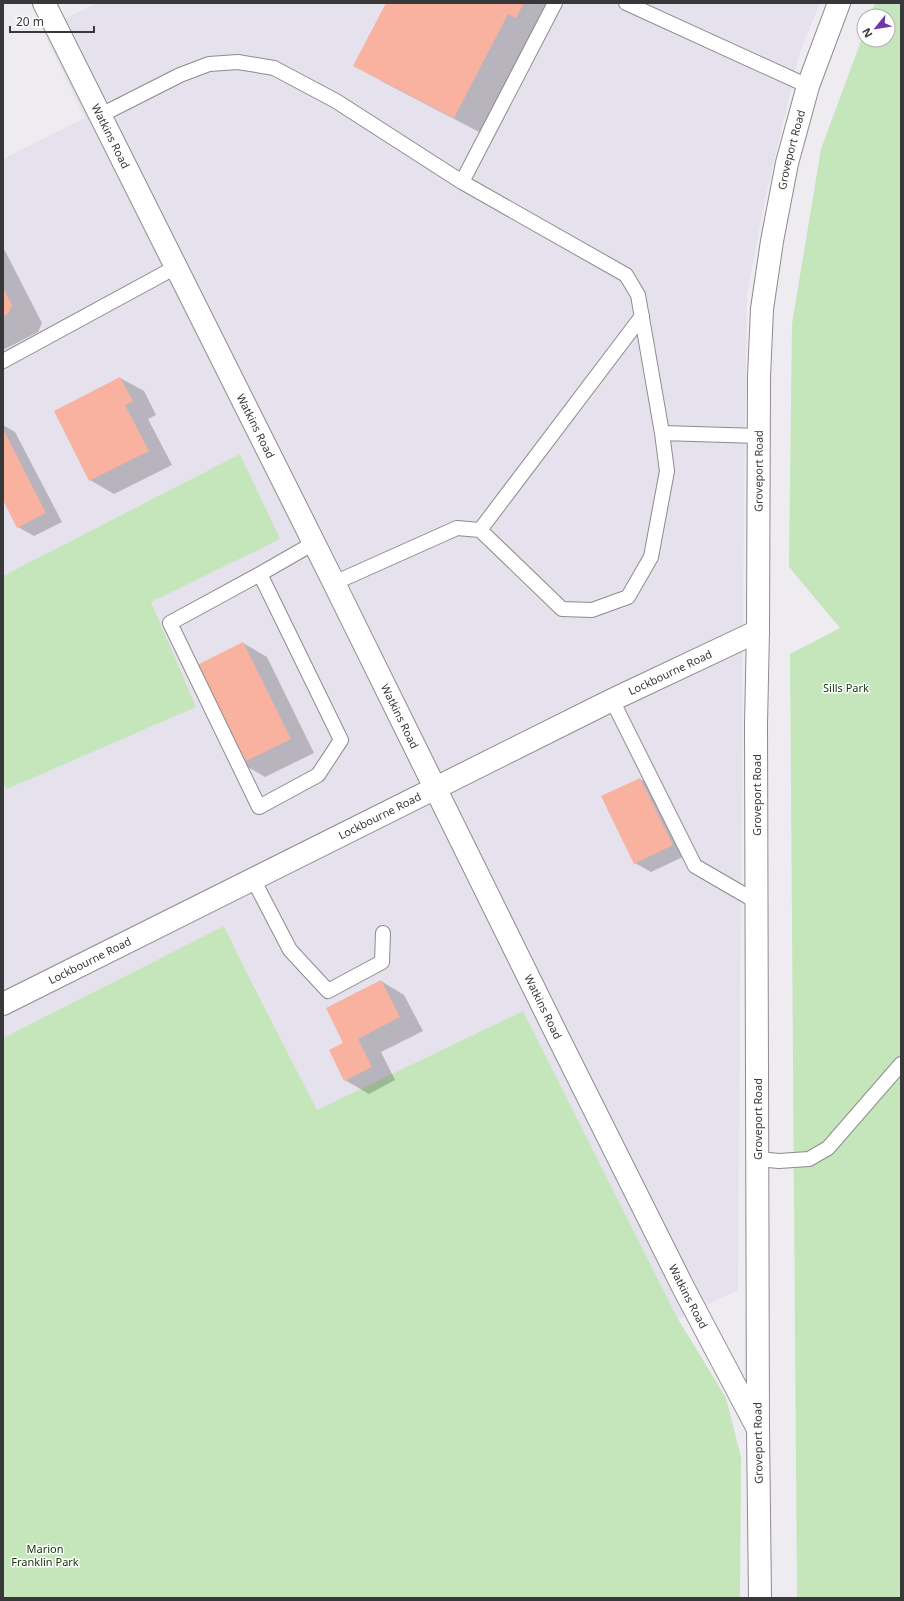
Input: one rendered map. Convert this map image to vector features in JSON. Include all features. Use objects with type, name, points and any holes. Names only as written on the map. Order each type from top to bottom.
[{"type":"main road","name":"Watkins Road","points":[[44,3],[681,1282],[758,1429]]},
{"type":"main road","name":"Groveport Road","points":[[760,1598],[758,1429],[756,724],[758,631],[758,377],[762,309],[772,241],[787,163],[808,86],[838,3]]},
{"type":"main road","name":"Lockbourne Road","points":[[3,1004],[612,700],[758,631]]},
{"type":"lane","points":[[462,182],[555,3]]},
{"type":"lane","points":[[626,3],[808,86]]},
{"type":"lane","points":[[101,115],[180,75],[208,64],[238,62],[274,68],[336,101],[462,182],[626,275],[638,295],[662,433],[667,471],[651,557],[628,597],[592,610],[562,609],[480,530],[457,528],[334,583]]},
{"type":"lane","points":[[3,361],[176,267]]},
{"type":"lane","points":[[480,530],[642,316]]},
{"type":"lane","points":[[662,433],[758,436]]},
{"type":"lane","points":[[260,574],[341,740],[318,775],[259,807],[170,623],[314,544]]},
{"type":"lane","points":[[612,700],[695,866],[757,902]]},
{"type":"lane","points":[[253,879],[290,950],[328,991],[382,962],[383,933]]},
{"type":"lane","points":[[758,1159],[779,1161],[809,1159],[828,1148],[901,1064]]},
{"type":"shaded area","points":[[97,3],[820,3],[799,55],[766,195],[747,293],[738,1290],[678,1319],[523,1011],[317,1110],[224,926],[3,1038],[3,783],[7,789],[195,707],[151,602],[279,538],[240,454],[3,576],[3,159],[85,118],[42,29]]},
{"type":"green space","name":"Sills Park","points":[[875,3],[901,3],[901,1598],[797,1598],[790,654],[840,628],[789,567],[792,324],[821,149],[858,48],[896,48],[896,8],[873,8]]},
{"type":"green space","points":[[240,454],[280,539],[151,602],[196,707],[7,789],[3,783],[3,576]]},
{"type":"green space","name":"Marion Franklin Park","points":[[224,926],[317,1110],[523,1011],[678,1319],[726,1398],[741,1457],[740,1598],[3,1598],[3,1038]]},
{"type":"building","points":[[386,3],[524,3],[516,18],[508,14],[454,118],[353,66]]},
{"type":"building","points":[[3,288],[12,305],[8,314],[3,317]]},
{"type":"building","points":[[120,377],[133,401],[125,405],[149,451],[89,481],[54,411]]},
{"type":"building","points":[[3,429],[46,513],[17,528],[3,500]]},
{"type":"building","points":[[243,642],[291,739],[240,764],[193,667]]},
{"type":"building","points":[[640,778],[673,845],[634,864],[601,796]]},
{"type":"building","points":[[381,980],[400,1017],[358,1039],[372,1067],[344,1081],[329,1050],[343,1043],[326,1008]]}]
